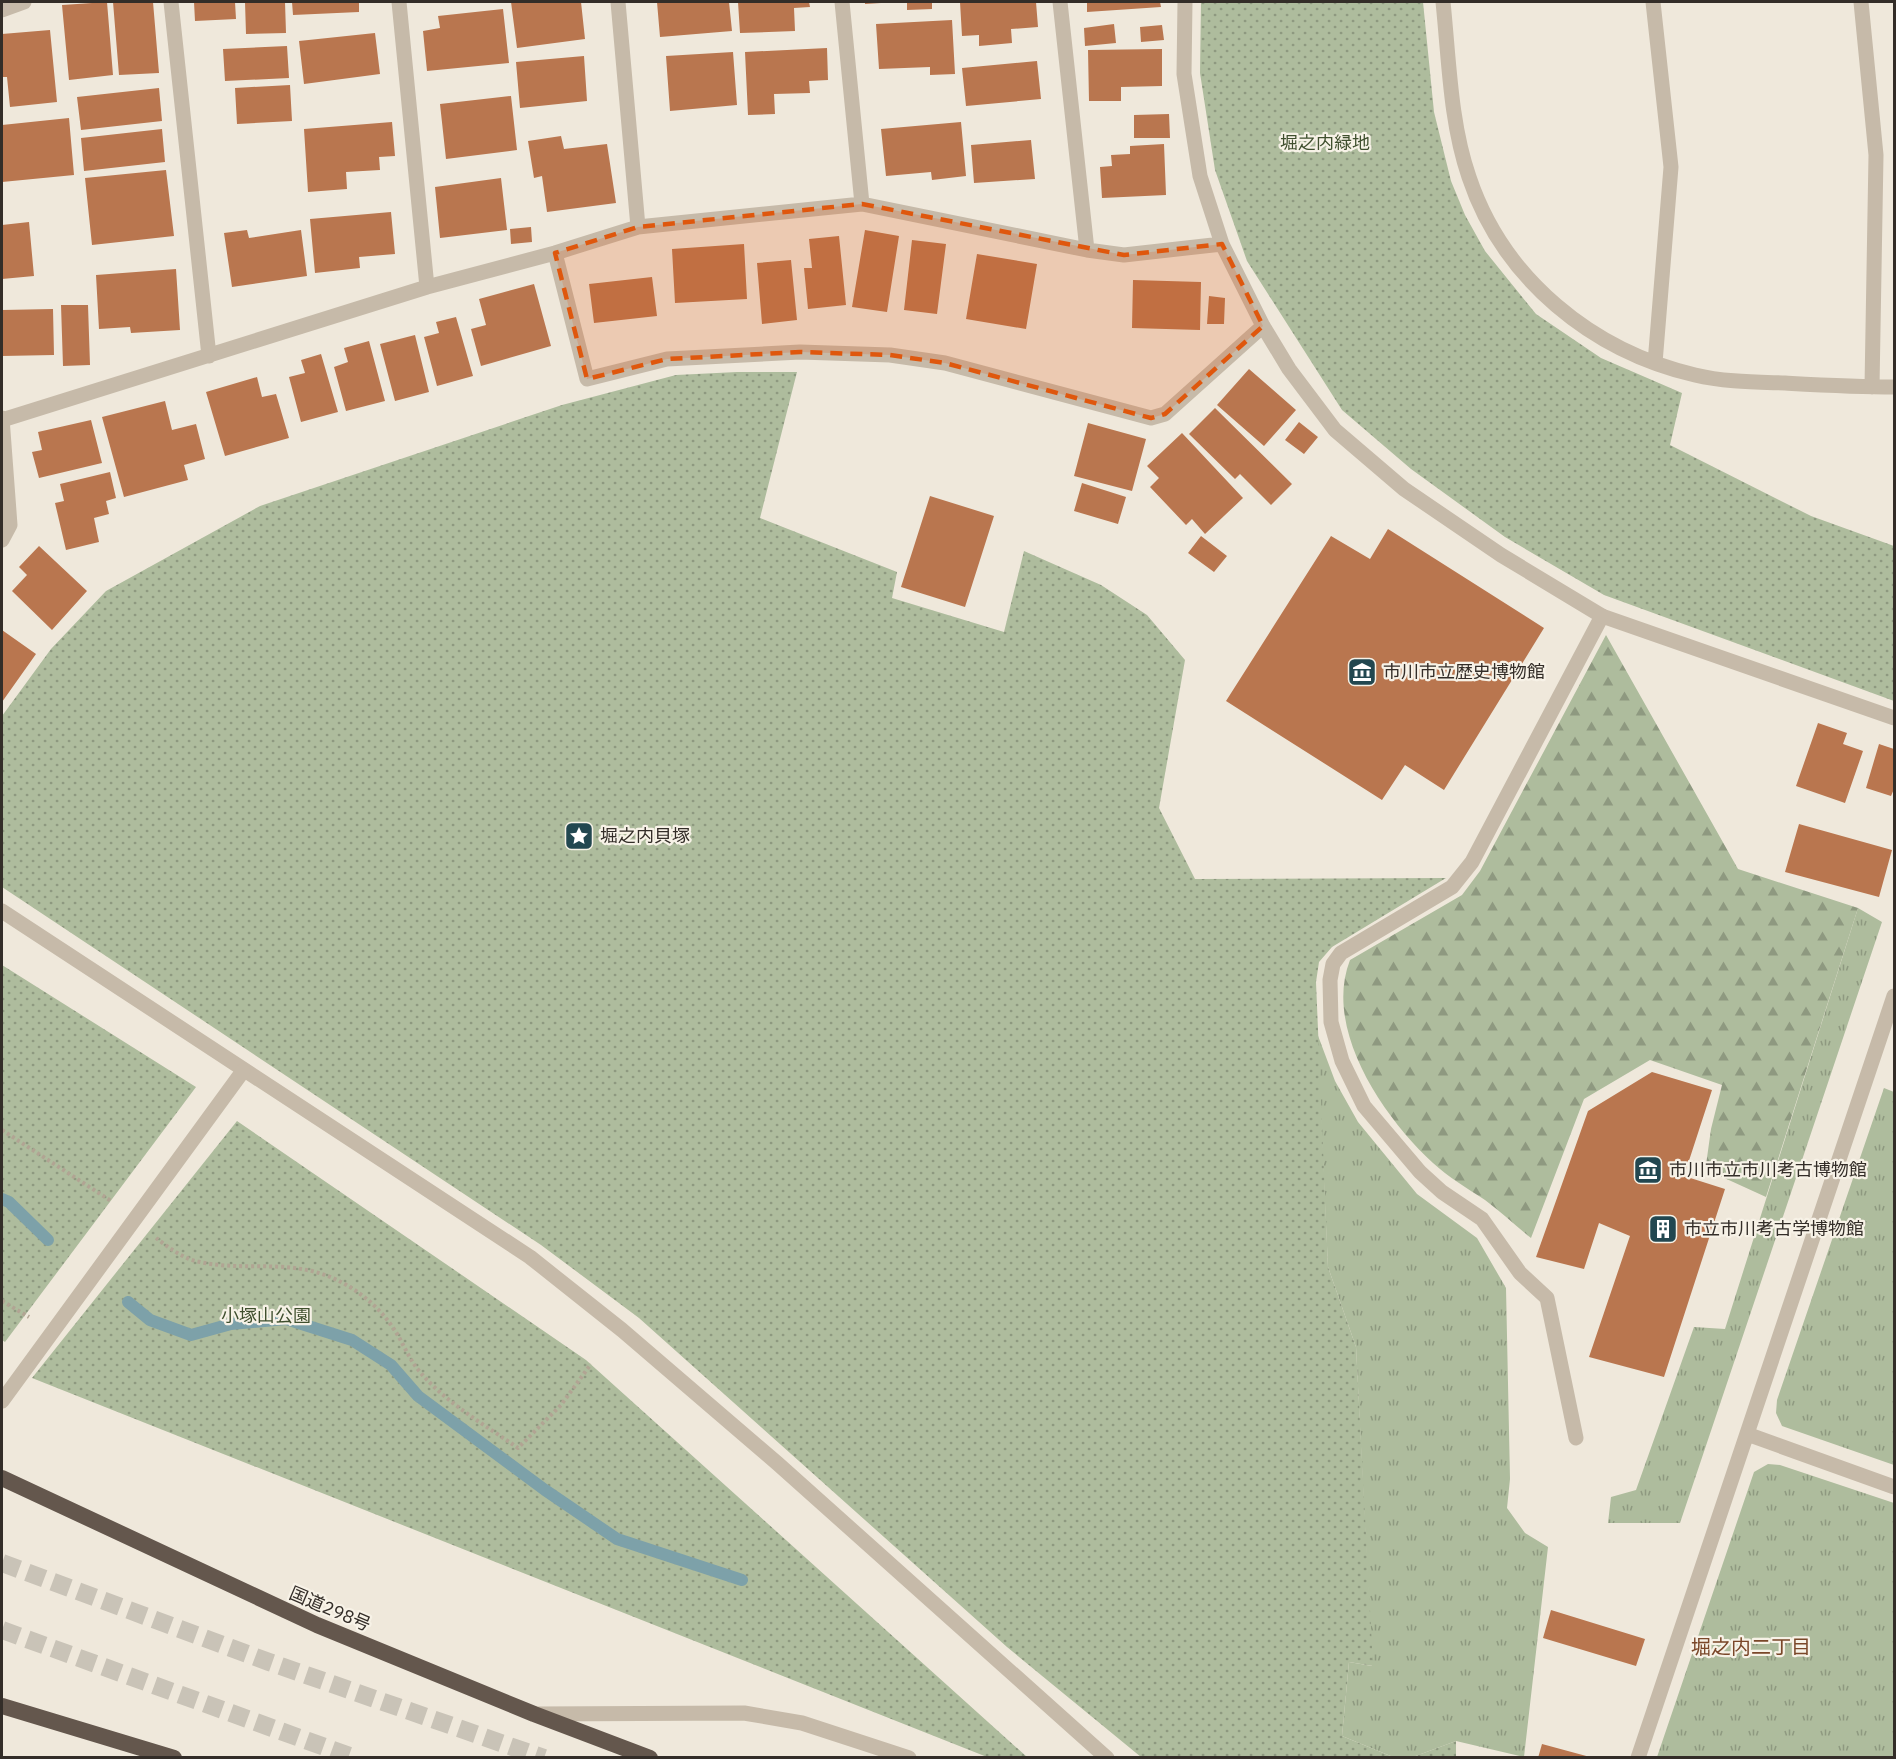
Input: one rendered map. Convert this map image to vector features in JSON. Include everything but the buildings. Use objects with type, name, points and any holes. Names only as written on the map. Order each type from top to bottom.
[{"type":"highway","name":"国道298号","points":[[2,1478],[317,1625],[534,1714],[650,1758]]},
{"type":"highway","points":[[2,1706],[174,1758]]},
{"type":"street","points":[[2,10],[24,2]]},
{"type":"street","points":[[171,2],[209,356]]},
{"type":"street","points":[[399,2],[427,287]]},
{"type":"street","points":[[618,2],[638,228]]},
{"type":"street","points":[[842,2],[862,204]]},
{"type":"street","points":[[1060,2],[1087,250]]},
{"type":"street","points":[[1185,2],[1184,74],[1200,176],[1222,244],[1263,326],[1289,369],[1335,430],[1404,489],[1501,555],[1602,616],[1894,718]]},
{"type":"street","points":[[1443,2],[1454,105],[1468,176],[1481,208],[1500,242],[1518,269],[1546,297],[1604,342],[1655,363],[1695,375],[1733,381],[1894,387]]},
{"type":"street","points":[[1653,2],[1671,167],[1655,363]]},
{"type":"street","points":[[1861,2],[1876,154],[1872,387]]},
{"type":"street","points":[[2,540],[10,525],[2,419],[427,287],[638,228],[862,204],[1087,250],[1124,255],[1222,244]]},
{"type":"street","points":[[555,253],[587,379],[679,358],[800,352],[890,355],[945,363],[1151,418],[1165,414],[1263,326]]},
{"type":"street","points":[[1576,1438],[1547,1298],[1520,1273],[1482,1219],[1442,1192],[1420,1172],[1394,1145],[1364,1106],[1342,1061],[1331,1022],[1330,980],[1333,964],[1341,953],[1452,887],[1472,862],[1602,616]]},
{"type":"street","points":[[2,911],[530,1257],[622,1330],[777,1463],[1107,1758]]},
{"type":"street","points":[[1638,1758],[1894,996]]},
{"type":"street","points":[[2,1401],[243,1071]]},
{"type":"street","points":[[1747,1434],[1894,1487]]},
{"type":"street","points":[[534,1714],[744,1713],[802,1723],[909,1758]]},
{"type":"path","points":[[2,1130],[111,1202]]},
{"type":"path","points":[[147,1233],[197,1262],[230,1266],[260,1264],[287,1267],[335,1279],[375,1306],[391,1324],[409,1357],[435,1387],[518,1448],[561,1405],[591,1364]]},
{"type":"highlighted area","points":[[862,204],[1124,255],[1222,244],[1263,326],[1165,414],[1151,418],[945,363],[890,355],[800,352],[667,359],[587,379],[555,253],[638,227]]},
{"type":"green space","name":"堀之内緑地","points":[[1201,2],[1423,2],[1434,112],[1451,181],[1465,215],[1485,251],[1536,314],[1601,358],[1682,393],[1670,445],[1811,516],[1894,546],[1894,701],[1604,595],[1505,537],[1411,469],[1342,410],[1247,261],[1215,170],[1200,73]]},
{"type":"green space","points":[[797,372],[760,518],[897,572],[892,598],[1004,632],[1024,551],[1101,585],[1147,615],[1185,660],[1159,808],[1195,879],[1446,878],[1332,947],[1319,962],[1316,982],[1328,1267],[1356,1347],[1373,1666],[1349,1662],[1342,1736],[1393,1757],[1141,1757],[1007,1647],[639,1318],[541,1245],[2,887],[2,716],[51,649],[106,591],[260,506],[562,405],[676,375]]},
{"type":"green space","points":[[1606,635],[1738,869],[1858,908],[1766,1197],[1720,1176],[1706,1165],[1711,1129],[1722,1085],[1650,1060],[1584,1099],[1531,1238],[1485,1200],[1439,1168],[1395,1122],[1363,1070],[1351,1042],[1345,1014],[1344,987],[1350,960],[1462,895],[1480,871]]},
{"type":"green space","points":[[1858,908],[1882,922],[1680,1523],[1608,1523],[1611,1497],[1636,1490],[1694,1327],[1725,1329]]},
{"type":"green space","points":[[2,965],[196,1087],[5,1342],[2,1340]]},
{"type":"green space","points":[[1317,1033],[1335,1081],[1358,1122],[1417,1194],[1477,1238],[1506,1288],[1510,1479],[1507,1508],[1525,1533],[1548,1547],[1524,1757],[1456,1741],[1413,1757],[1393,1757],[1342,1736],[1349,1662],[1372,1666],[1356,1347],[1328,1267]]},
{"type":"green space","points":[[1884,1088],[1894,1092],[1894,1465],[1782,1426],[1776,1413],[1777,1400]]},
{"type":"green space","name":"小塚山公園","points":[[237,1121],[586,1360],[1027,1757],[987,1757],[32,1378]]},
{"type":"green space","points":[[1768,1464],[1780,1465],[1894,1503],[1894,1757],[1657,1757],[1754,1472]]},
{"type":"green space","points":[[1456,1741],[1456,1757],[1413,1757]]},
{"type":"waterway","points":[[2,1199],[9,1202],[48,1240]]},
{"type":"waterway","points":[[128,1302],[150,1320],[191,1335],[231,1324],[286,1319],[352,1340],[391,1365],[418,1396],[545,1490],[617,1539],[742,1580]]},
{"type":"tunnel","points":[[2,1563],[269,1662],[544,1758]]},
{"type":"tunnel","points":[[2,1630],[355,1758]]},
{"type":"place","name":"市川市立歴史博物館","points":[[1362,672]]},
{"type":"place","name":"堀之内貝塚","points":[[579,836]]},
{"type":"place","name":"市川市立市川考古博物館","points":[[1648,1170]]},
{"type":"place","name":"市立市川考古学博物館","points":[[1663,1229]]},
{"type":"district","name":"堀之内二丁目","points":[[1751,1647]]}]
